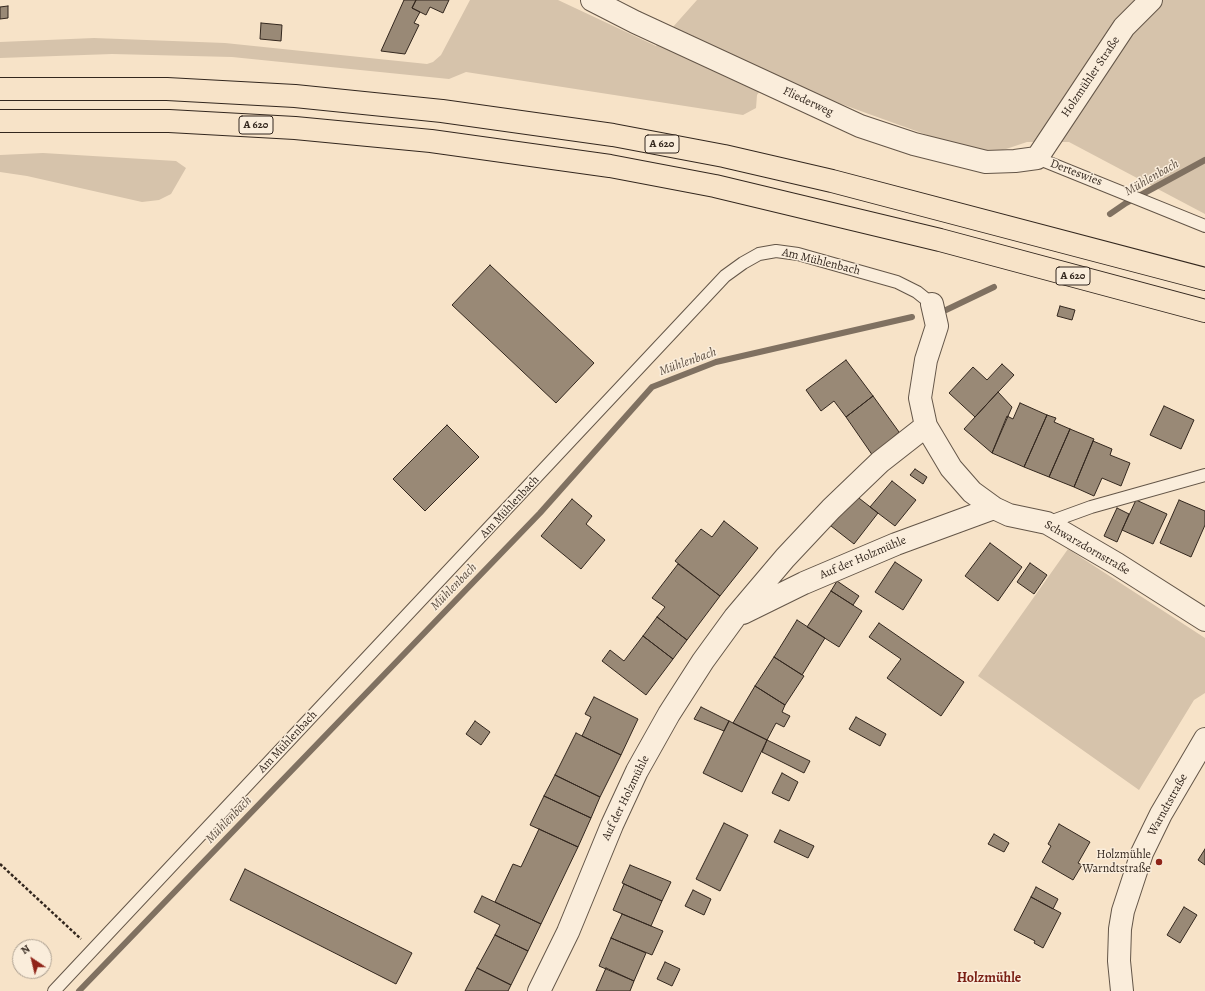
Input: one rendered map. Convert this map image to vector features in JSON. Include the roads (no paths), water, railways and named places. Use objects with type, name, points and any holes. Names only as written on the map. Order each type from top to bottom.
[{"type":"highway","name":"A 620","points":[[0,89],[167,89],[295,96],[442,111],[613,135],[724,156],[832,181],[1205,278]]},
{"type":"highway","name":"A 620","points":[[0,120],[169,121],[295,128],[431,141],[610,166],[715,186],[940,240],[1205,311]]},
{"type":"street","name":"Fliederweg","points":[[592,0],[635,22],[860,126],[914,144],[986,162],[1014,161],[1036,158]]},
{"type":"street","name":"Holzmühler Straße","points":[[1036,158],[1124,27],[1151,0]]},
{"type":"street","name":"Am Mühlenbach","points":[[926,426],[920,398],[926,360],[937,326],[932,304]]},
{"type":"street","name":"Schwarzdornstraße","points":[[926,426],[951,468],[972,492],[994,508],[1009,515],[1047,523],[1117,564],[1205,620]]},
{"type":"street","name":"Auf der Holzmühle","points":[[541,989],[568,932],[612,825],[637,771],[669,714],[703,661],[735,617],[785,558],[831,509],[880,462],[926,426]]},
{"type":"street","name":"Auf der Holzmühle","points":[[735,617],[804,583],[875,553],[994,508]]},
{"type":"street","name":"Warndtstraße","points":[[1122,991],[1119,961],[1120,929],[1123,911],[1142,853],[1161,814],[1205,740]]},
{"type":"lane","name":"Derteswies","points":[[1036,158],[1205,226]]},
{"type":"lane","name":"Am Mühlenbach","points":[[54,991],[725,276],[759,254],[776,251],[798,254],[897,282],[918,292],[932,304]]},
{"type":"lane","points":[[1047,523],[1091,507],[1205,475]]},
{"type":"waterway","name":"Mühlenbach","points":[[1110,214],[1126,203],[1205,160]]},
{"type":"waterway","name":"Mühlenbach","points":[[946,310],[994,287]]},
{"type":"waterway","name":"Mühlenbach","points":[[79,991],[540,513],[652,387],[716,362],[912,317]]},
{"type":"place","name":"Holzmühle Warndtstraße","points":[[1159,862]]},
{"type":"district","name":"Holzmühle","points":[[989,979]]}]
